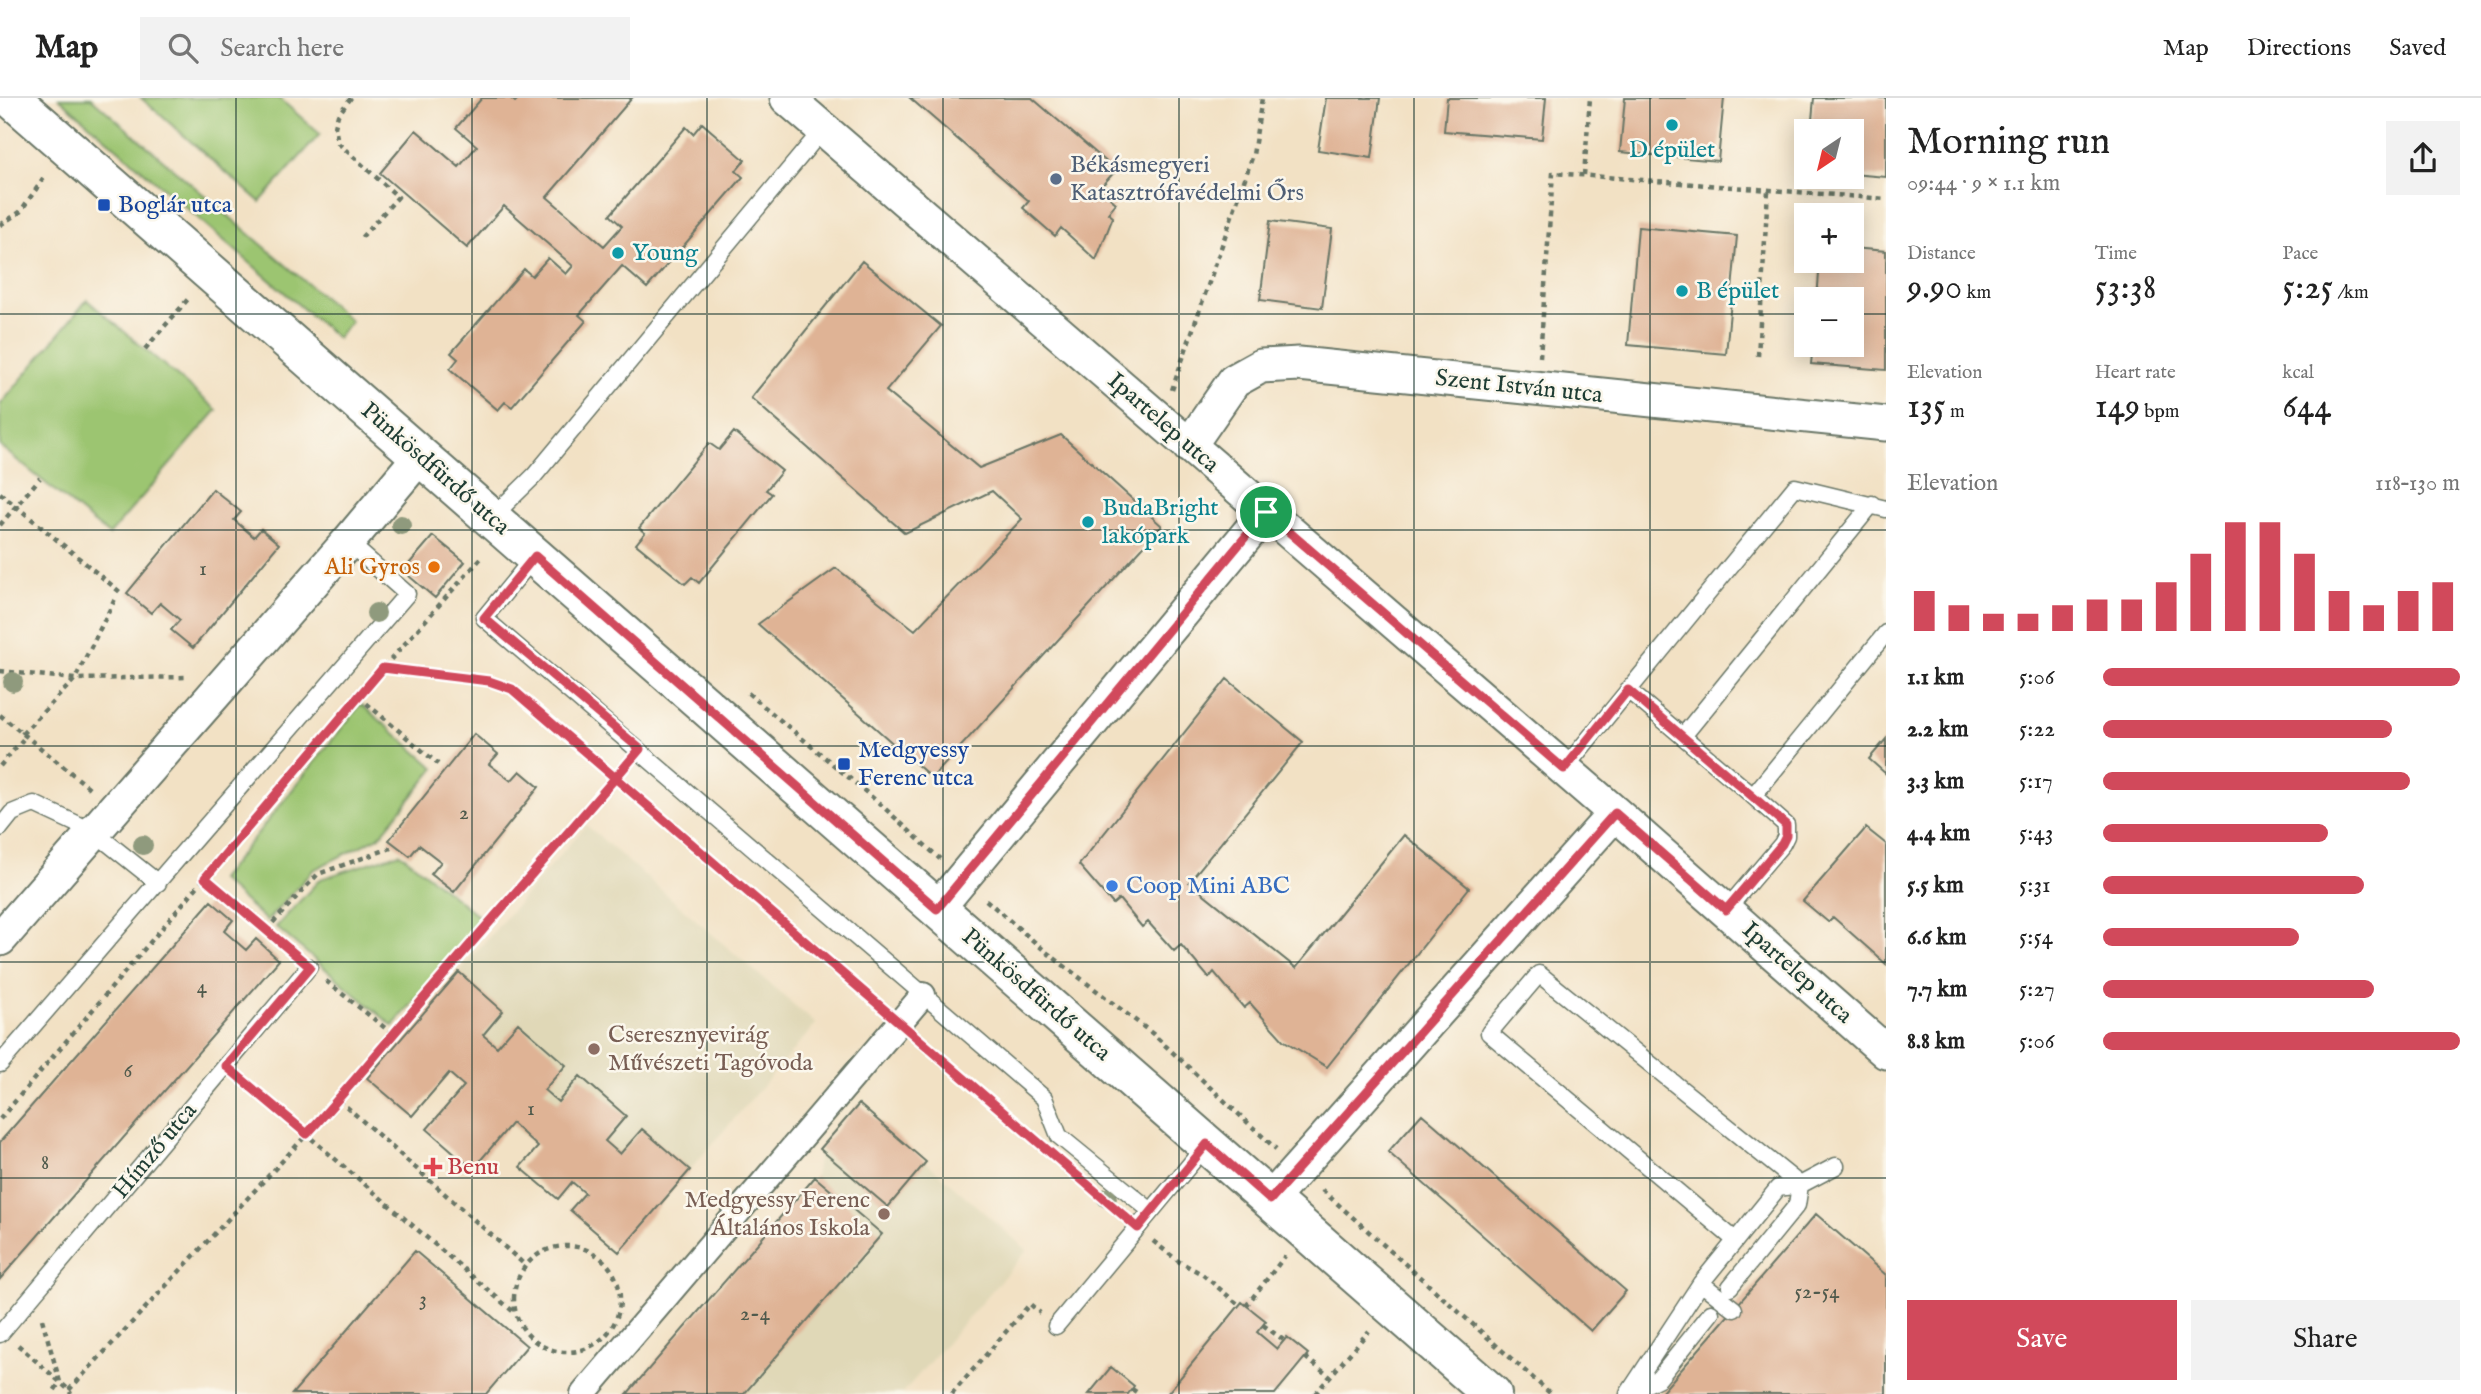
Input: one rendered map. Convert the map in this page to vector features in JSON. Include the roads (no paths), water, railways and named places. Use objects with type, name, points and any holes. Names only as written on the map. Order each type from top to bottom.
[{"type":"street","name":"Pünkösdfürdő utca","points":[[11,98],[420,456],[490,533],[535,556],[1491,1394]]},
{"type":"street","name":"Ipartelep utca","points":[[787,98],[1615,813],[1886,1052]]},
{"type":"street","name":"Szent István utca","points":[[1189,446],[1234,381],[1261,366],[1299,364],[1886,424]]},
{"type":"street","points":[[0,939],[420,456]]},
{"type":"street","points":[[937,909],[1266,512]]},
{"type":"street","points":[[1270,1200],[1615,813]]},
{"type":"street","points":[[583,1394],[923,995]]},
{"type":"lane","points":[[490,533],[534,475],[823,129]]},
{"type":"lane","points":[[1564,769],[1795,487],[1879,506],[1683,736]]},
{"type":"lane","points":[[0,1064],[407,594],[348,542]]},
{"type":"lane","points":[[535,556],[484,618],[1044,1098],[1059,1136],[1151,1212]]},
{"type":"lane","points":[[1753,796],[1886,633]]},
{"type":"lane","points":[[1628,690],[1786,825],[1786,836],[1782,844],[1726,910]]},
{"type":"lane","points":[[0,828],[12,813],[34,804],[104,820],[158,883]]},
{"type":"lane","name":"Hímző utca","points":[[1,1333],[310,967]]},
{"type":"lane","points":[[1735,1240],[1489,1033],[1539,974],[1800,1185]]},
{"type":"lane","points":[[1056,1326],[1207,1144]]},
{"type":"lane","points":[[1629,1394],[1701,1283],[1778,1188],[1800,1185],[1836,1166]]},
{"type":"lane","points":[[1730,1287],[1797,1205],[1800,1185]]},
{"type":"lane","points":[[1701,1283],[1734,1309]]},
{"type":"lane","points":[[1629,1394],[1659,1378],[1711,1313]]},
{"type":"place","name":"D épület","points":[[1672,125]]},
{"type":"place","name":"Békásmegyeri Katasztrófavédelmi Őrs","points":[[1056,179]]},
{"type":"place","name":"Boglár utca","points":[[104,205]]},
{"type":"place","name":"Young","points":[[618,253]]},
{"type":"place","name":"B épület","points":[[1682,291]]},
{"type":"place","name":"BudaBright lakópark","points":[[1088,522]]},
{"type":"place","name":"Ali Gyros","points":[[434,567]]},
{"type":"place","name":"Medgyessy Ferenc utca","points":[[844,764]]},
{"type":"place","name":"Coop Mini ABC","points":[[1112,886]]},
{"type":"place","name":"Cseresznyevirág Művészeti Tagóvoda","points":[[594,1049]]},
{"type":"place","name":"Benu","points":[[433,1167]]},
{"type":"place","name":"Medgyessy Ferenc Általános Iskola","points":[[884,1214]]}]
